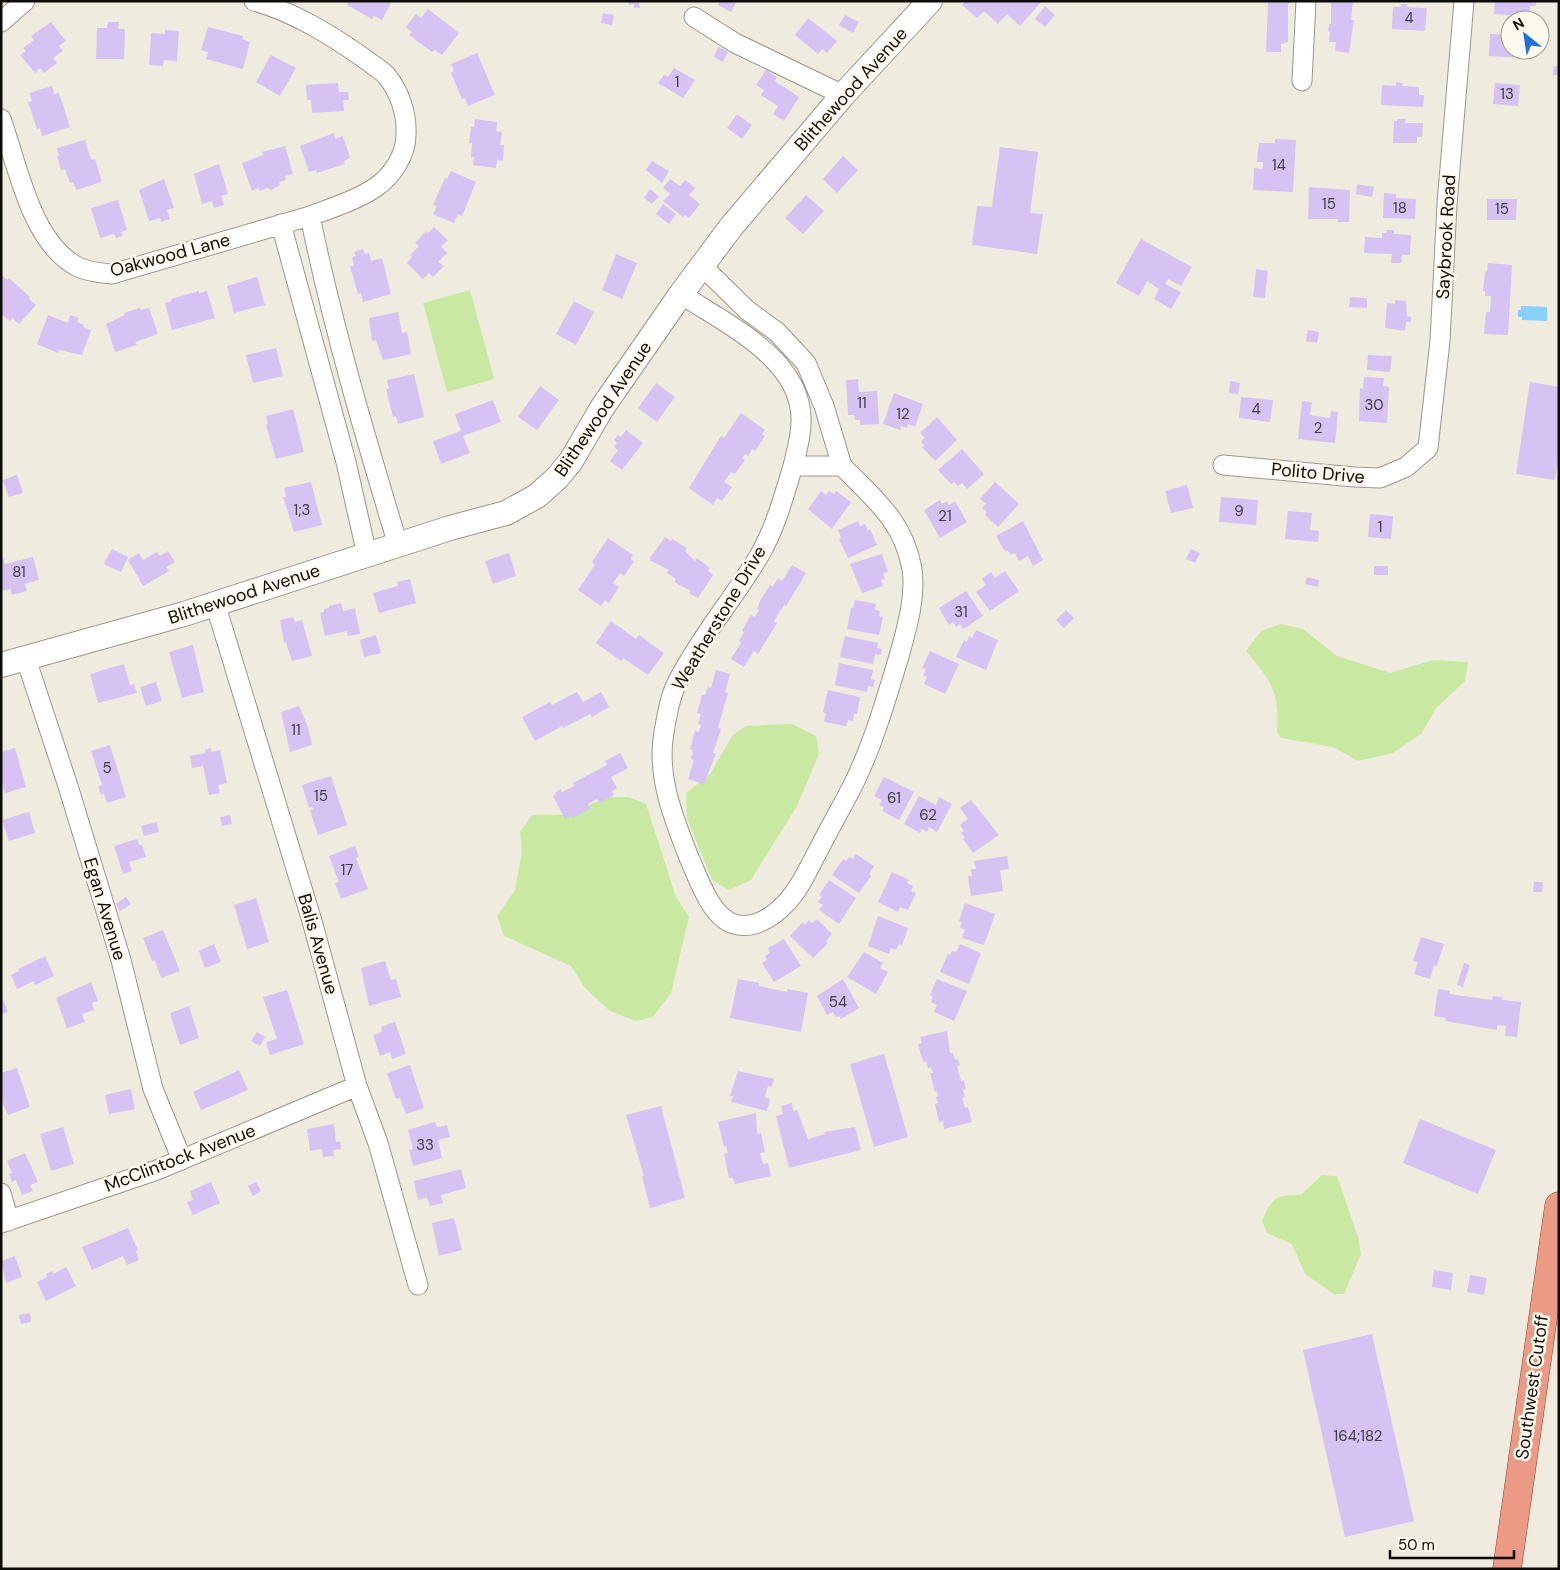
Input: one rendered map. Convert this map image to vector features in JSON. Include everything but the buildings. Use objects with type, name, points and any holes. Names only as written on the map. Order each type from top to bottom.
[{"type":"main road","name":"Southwest Cutoff","points":[[1507,1569],[1559,1206]]},
{"type":"street","points":[[1,22],[25,1]]},
{"type":"street","name":"Oakwood Lane","points":[[1,119],[30,204],[41,228],[53,248],[78,268],[112,274],[310,216],[340,205],[377,186],[386,178],[403,154],[406,142],[407,124],[404,109],[401,100],[385,74],[340,42],[303,20],[254,1]]},
{"type":"street","name":"Blithewood Avenue","points":[[1,665],[215,603],[506,513],[546,489],[571,461],[602,408],[681,294],[731,227],[843,95],[930,1]]},
{"type":"street","points":[[1302,81],[1306,1]]},
{"type":"street","name":"Saybrook Road","points":[[1410,464],[1428,448],[1430,436],[1440,341],[1447,204],[1464,1]]},
{"type":"street","points":[[694,17],[735,43],[843,95]]},
{"type":"street","points":[[310,216],[321,271],[352,392],[398,545]]},
{"type":"street","points":[[281,224],[346,462],[368,555]]},
{"type":"street","name":"Weatherstone Drive","points":[[681,294],[749,338],[780,365],[799,401],[801,416],[793,466],[783,498],[761,553],[701,642],[677,682],[663,734],[663,774],[679,832],[708,897],[721,915],[735,925],[755,924],[777,912],[788,901],[805,875],[855,781],[887,697],[910,619],[912,572],[902,538],[894,520],[880,502],[842,466],[824,406],[806,363],[783,338],[748,310],[702,266]]},
{"type":"street","name":"Polito Drive","points":[[1222,466],[1380,478],[1410,464]]},
{"type":"street","points":[[793,466],[842,466]]},
{"type":"street","name":"Balis Avenue","points":[[215,603],[312,921],[357,1086],[378,1143],[418,1285]]},
{"type":"street","name":"Egan Avenue","points":[[26,658],[68,786],[121,960],[154,1089],[182,1160]]},
{"type":"street","name":"McClintock Avenue","points":[[5,1222],[182,1160],[357,1086]]},
{"type":"street","points":[[1,1193],[5,1222]]},
{"type":"green space","points":[[470,290],[494,379],[447,392],[423,303]]},
{"type":"green space","points":[[1280,624],[1303,629],[1337,656],[1390,673],[1433,660],[1468,662],[1465,681],[1436,708],[1422,733],[1393,753],[1358,761],[1333,747],[1281,738],[1277,732],[1277,707],[1272,688],[1268,679],[1246,651],[1261,631]]},
{"type":"green space","points":[[792,724],[816,736],[819,754],[797,806],[751,880],[729,890],[712,880],[687,818],[686,793],[710,774],[733,735],[746,726]]},
{"type":"green space","points":[[610,797],[629,797],[646,804],[676,897],[689,917],[671,993],[653,1017],[636,1021],[610,1011],[585,988],[571,966],[504,936],[497,916],[515,890],[522,851],[520,832],[532,815],[562,815]]},
{"type":"green space","points":[[1322,1175],[1337,1176],[1358,1237],[1361,1254],[1344,1294],[1334,1294],[1305,1274],[1292,1244],[1267,1233],[1262,1221],[1269,1207],[1276,1199],[1285,1196],[1301,1195]]},
{"type":"water","points":[[1521,306],[1547,307],[1547,321],[1522,320],[1522,317],[1518,317],[1518,310],[1521,310]]}]
